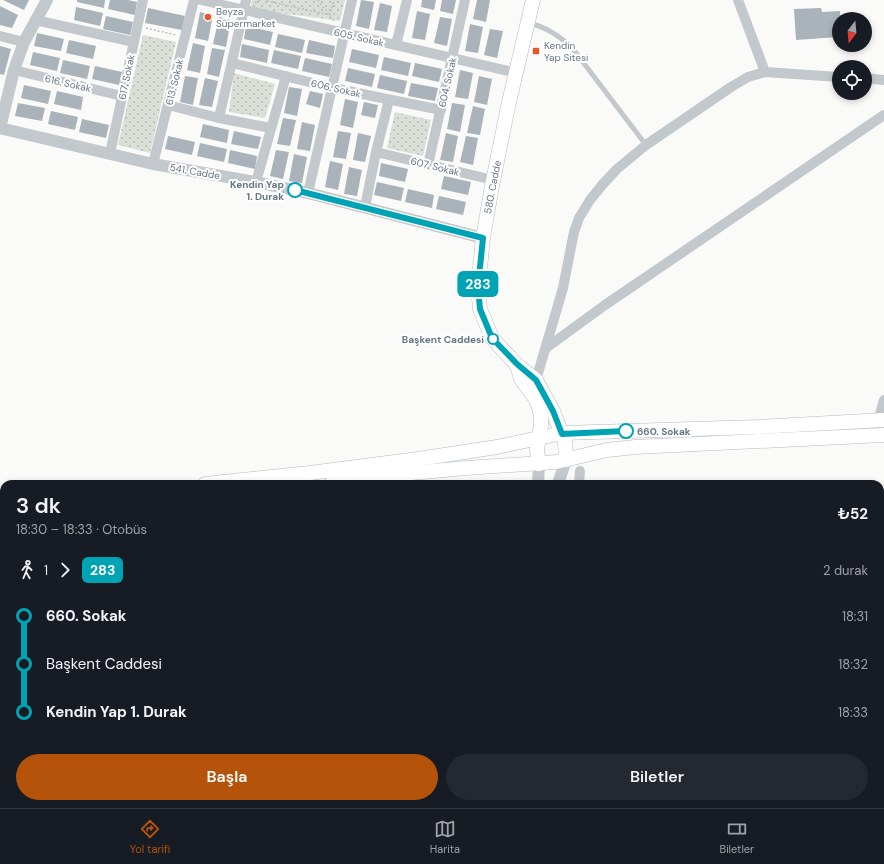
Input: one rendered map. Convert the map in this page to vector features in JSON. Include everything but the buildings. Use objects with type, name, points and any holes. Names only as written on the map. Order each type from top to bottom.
[{"type":"main road","name":"580. Cadde","points":[[533,0],[493,180],[483,238],[478,287],[480,309],[492,338],[517,364],[536,380]]},
{"type":"main road","points":[[517,364],[521,379],[539,407],[541,416],[537,450],[539,464]]},
{"type":"main road","points":[[536,380],[553,411],[562,434],[565,442],[566,460]]},
{"type":"main road","points":[[553,411],[562,419],[570,423],[610,431]]},
{"type":"main road","points":[[243,480],[418,459],[497,447],[539,437],[562,434],[881,420]]},
{"type":"main road","points":[[360,480],[411,473],[466,468],[539,464],[566,460],[607,450],[635,447],[884,436]]},
{"type":"street","points":[[0,128],[14,70],[24,42],[46,0]]},
{"type":"street","name":"617. Sokak","points":[[110,153],[143,0]]},
{"type":"street","name":"613. Sokak","points":[[153,164],[194,0]]},
{"type":"street","name":"605. Sokak","points":[[201,0],[516,73]]},
{"type":"street","points":[[219,118],[246,0]]},
{"type":"street","points":[[308,193],[352,0]]},
{"type":"street","points":[[396,45],[408,0]]},
{"type":"street","name":"604. Sokak","points":[[428,165],[465,0]]},
{"type":"street","points":[[738,0],[765,72]]},
{"type":"street","points":[[35,20],[134,42]]},
{"type":"street","points":[[0,36],[24,42]]},
{"type":"street","name":"606. Sokak","points":[[232,63],[333,88],[441,110]]},
{"type":"street","name":"616. Sokak","points":[[14,70],[122,96]]},
{"type":"street","points":[[536,380],[563,288],[574,232],[579,218],[590,200],[617,169],[646,145],[748,77],[765,72],[832,77]]},
{"type":"street","points":[[256,182],[286,76]]},
{"type":"street","points":[[872,79],[884,80]]},
{"type":"street","points":[[365,207],[376,152],[389,100]]},
{"type":"street","points":[[168,105],[219,118],[271,128]]},
{"type":"street","points":[[546,348],[605,305],[884,115]]},
{"type":"street","name":"541. Cadde","points":[[0,128],[153,164],[256,182],[308,193],[483,238]]},
{"type":"street","name":"607. Sokak","points":[[376,152],[493,180]]},
{"type":"street","points":[[881,420],[884,400]]},
{"type":"street","points":[[559,480],[566,460]]},
{"type":"street","points":[[538,480],[539,464]]},
{"type":"street","points":[[579,480],[580,472]]},
{"type":"lane","points":[[528,23],[552,32],[572,49],[646,145]]},
{"type":"path","points":[[318,0],[345,34]]},
{"type":"path","points":[[330,15],[334,0]]},
{"type":"path","points":[[267,1],[330,15]]},
{"type":"path","points":[[138,26],[185,37]]},
{"type":"shaded area","points":[[252,0],[345,0],[340,21],[250,9]]},
{"type":"shaded area","points":[[143,35],[176,42],[150,153],[118,145]]},
{"type":"shaded area","points":[[234,73],[275,84],[265,118],[229,112]]},
{"type":"shaded area","points":[[395,112],[431,120],[423,156],[387,148]]},
{"type":"bus line","name":"283","points":[[295,190],[483,238],[478,287],[480,309],[492,338],[517,364],[536,380],[553,411],[562,434],[626,431]]},
{"type":"place","name":"Beyza Süpermarket","points":[[208,17]]},
{"type":"place","name":"Kendin Yap Sitesi","points":[[536,51]]},
{"type":"place","name":"Kendin Yap 1. Durak","points":[[295,190]]},
{"type":"place","name":"Başkent Caddesi","points":[[493,339]]},
{"type":"place","name":"660. Sokak","points":[[626,431]]}]
